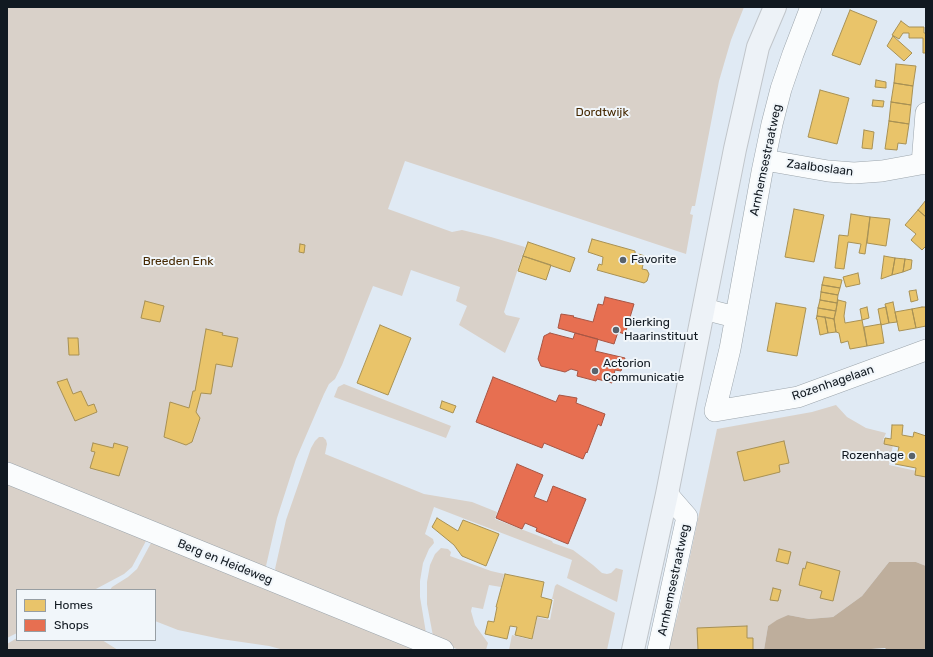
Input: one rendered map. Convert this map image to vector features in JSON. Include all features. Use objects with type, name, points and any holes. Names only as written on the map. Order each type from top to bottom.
[{"type":"main road","name":"Arnhemsestraatweg","points":[[633,650],[667,494],[735,149],[758,47],[775,7]]},
{"type":"street","name":"Arnhemsestraatweg","points":[[715,411],[730,349],[765,160],[781,89],[811,7]]},
{"type":"street","name":"Zaalboslaan","points":[[765,160],[828,171],[854,173],[882,171],[924,163],[926,113]]},
{"type":"street","points":[[704,309],[735,317]]},
{"type":"street","name":"Rozenhagelaan","points":[[715,411],[798,397],[926,350]]},
{"type":"street","name":"Berg en Heideweg","points":[[7,473],[443,650]]},
{"type":"street","name":"Arnhemsestraatweg","points":[[658,650],[687,517],[667,494]]},
{"type":"green space","points":[[7,7],[744,7],[731,40],[719,81],[695,206],[692,206],[690,214],[693,215],[686,254],[405,161],[388,209],[452,232],[462,230],[525,247],[504,312],[506,315],[520,318],[505,353],[459,325],[467,306],[456,301],[460,287],[411,270],[402,296],[373,286],[342,365],[335,379],[329,384],[324,394],[296,459],[277,518],[266,566],[261,569],[7,468]]},
{"type":"green space","points":[[344,384],[451,426],[446,438],[334,397],[338,387]]},
{"type":"green space","points":[[836,405],[847,417],[866,428],[886,433],[883,440],[893,445],[889,465],[926,473],[926,566],[916,562],[889,562],[862,596],[833,617],[809,619],[788,615],[768,626],[764,650],[668,650],[678,613],[717,429],[812,412]]},
{"type":"green space","points":[[319,437],[323,437],[326,440],[327,444],[325,454],[424,494],[472,502],[497,512],[495,519],[573,550],[602,573],[611,573],[616,568],[623,570],[617,602],[567,578],[572,560],[434,507],[425,534],[433,539],[434,543],[429,549],[423,563],[420,581],[420,597],[426,633],[281,578],[275,569],[286,520],[311,448]]},
{"type":"green space","points":[[7,479],[146,541],[132,567],[124,574],[96,589],[16,589],[16,634],[7,638]]},
{"type":"green space","points":[[151,543],[426,650],[284,650],[178,630],[156,621],[156,589],[111,589],[137,569]]},
{"type":"green space","points":[[441,548],[448,549],[451,552],[450,556],[491,571],[504,574],[501,587],[489,585],[483,609],[472,607],[471,611],[475,625],[488,643],[486,650],[459,650],[435,640],[433,636],[427,604],[427,582],[430,565],[435,554]]},
{"type":"green space","points":[[557,584],[615,613],[607,650],[509,650],[512,635],[532,640],[537,617],[550,620],[554,599],[552,599],[555,586]]},
{"type":"green space","points":[[16,639],[16,641],[104,641],[118,650],[7,650],[7,644]]},
{"type":"shaded area","points":[[889,562],[916,562],[926,566],[926,650],[887,650],[885,648],[869,650],[764,650],[768,626],[788,615],[809,619],[833,617],[862,596]]},
{"type":"building: Homes","points":[[850,10],[877,21],[860,65],[832,55]]},
{"type":"building: Homes","points":[[901,21],[909,27],[924,27],[924,33],[926,33],[926,53],[923,53],[923,38],[909,38],[909,33],[903,33],[899,39],[892,35]]},
{"type":"building: Homes","points":[[893,36],[912,53],[904,61],[887,46]]},
{"type":"building: Homes","points":[[896,64],[916,66],[913,86],[894,83]]},
{"type":"building: Homes","points":[[876,80],[886,82],[886,88],[875,87]]},
{"type":"building: Homes","points":[[894,83],[913,86],[911,105],[891,102]]},
{"type":"building: Homes","points":[[820,90],[849,98],[837,144],[808,137]]},
{"type":"building: Homes","points":[[873,100],[884,101],[883,107],[872,106]]},
{"type":"building: Homes","points":[[891,102],[911,105],[909,124],[889,121]]},
{"type":"building: Homes","points":[[889,121],[909,124],[906,144],[898,143],[897,150],[885,149]]},
{"type":"building: Homes","points":[[864,130],[874,132],[872,149],[862,148]]},
{"type":"building: Homes","points":[[926,200],[926,217],[918,210]]},
{"type":"building: Homes","points":[[794,209],[824,215],[814,262],[785,257]]},
{"type":"building: Homes","points":[[918,210],[926,217],[926,246],[922,250],[911,240],[916,234],[905,225]]},
{"type":"building: Homes","points":[[851,214],[870,217],[865,254],[859,253],[861,244],[848,242],[844,269],[835,268],[839,235],[848,236]]},
{"type":"building: Homes","points":[[870,217],[890,219],[886,246],[867,243]]},
{"type":"building: Homes","name":"Favorite","points":[[592,239],[635,251],[635,253],[645,256],[642,269],[647,270],[649,274],[647,281],[644,283],[597,270],[599,264],[602,265],[603,257],[588,252]]},
{"type":"building: Homes","points":[[528,242],[575,258],[570,272],[523,256]]},
{"type":"building: Homes","points":[[300,244],[305,245],[304,253],[299,252]]},
{"type":"building: Homes","points":[[523,256],[551,265],[546,280],[518,271]]},
{"type":"building: Homes","points":[[884,256],[895,258],[892,275],[881,279]]},
{"type":"building: Homes","points":[[895,258],[905,259],[903,272],[892,275]]},
{"type":"building: Homes","points":[[905,259],[912,260],[911,269],[903,272]]},
{"type":"building: Homes","points":[[858,273],[860,284],[846,287],[843,277]]},
{"type":"building: Homes","points":[[824,277],[842,280],[840,288],[822,285]]},
{"type":"building: Homes","points":[[822,285],[840,288],[838,295],[821,292]]},
{"type":"building: Homes","points":[[916,290],[918,300],[911,302],[909,291]]},
{"type":"building: Homes","points":[[821,292],[838,295],[837,303],[820,300]]},
{"type":"building: Homes","points":[[820,300],[837,303],[836,311],[818,308]]},
{"type":"building: Homes","points":[[838,300],[846,302],[844,316],[845,323],[862,320],[867,346],[850,349],[848,341],[841,343],[839,333],[836,332],[834,319]]},
{"type":"building: Homes","points":[[145,301],[164,306],[160,322],[141,318]]},
{"type":"building: Homes","points":[[893,302],[897,322],[889,323],[885,304]]},
{"type":"building: Homes","points":[[776,303],[806,308],[797,356],[767,351]]},
{"type":"building: Homes","points":[[867,307],[869,318],[862,320],[860,309]]},
{"type":"building: Homes","points":[[886,307],[889,323],[881,325],[878,309]]},
{"type":"building: Homes","points":[[926,307],[926,326],[916,328],[912,309]]},
{"type":"building: Homes","points":[[818,308],[836,311],[834,319],[817,316]]},
{"type":"building: Homes","points":[[912,309],[916,328],[899,331],[895,312]]},
{"type":"building: Homes","points":[[817,316],[825,317],[828,333],[820,335],[816,319]]},
{"type":"building: Homes","points":[[825,317],[834,319],[836,332],[828,333]]},
{"type":"building: Homes","points":[[881,324],[884,343],[867,346],[864,327]]},
{"type":"building: Homes","points":[[380,325],[411,338],[388,395],[357,383]]},
{"type":"building: Homes","points":[[206,329],[223,333],[222,335],[238,338],[232,367],[216,364],[211,394],[201,393],[196,412],[200,418],[192,442],[186,445],[164,437],[170,402],[189,408],[193,391],[195,391]]},
{"type":"building: Homes","points":[[68,338],[78,338],[79,355],[69,355]]},
{"type":"building: Homes","points":[[67,379],[73,394],[81,391],[88,406],[94,404],[97,412],[75,421],[57,382]]},
{"type":"building: Homes","points":[[442,401],[456,406],[453,413],[440,408]]},
{"type":"building: Homes","name":"Rozenhage","points":[[892,425],[903,425],[902,435],[913,437],[914,432],[926,436],[926,477],[915,475],[916,468],[895,464],[899,447],[884,444],[885,438],[891,439]]},
{"type":"building: Homes","points":[[784,441],[789,463],[779,465],[780,472],[744,481],[737,452]]},
{"type":"building: Homes","points":[[93,443],[113,448],[114,443],[128,447],[119,476],[90,468],[95,452],[91,451]]},
{"type":"building: Homes","points":[[437,518],[458,531],[463,520],[499,534],[486,566],[462,556],[454,545],[432,527]]},
{"type":"building: Homes","points":[[779,549],[791,552],[788,564],[776,561]]},
{"type":"building: Homes","points":[[807,562],[840,571],[833,601],[820,598],[822,591],[799,585],[803,568],[805,569]]},
{"type":"building: Homes","points":[[505,574],[544,582],[541,597],[552,600],[548,618],[537,616],[532,639],[515,635],[517,627],[510,626],[507,639],[485,634],[488,621],[494,622],[496,607]]},
{"type":"building: Homes","points":[[773,588],[781,590],[778,601],[770,600]]},
{"type":"building: Homes","points":[[747,626],[747,638],[753,638],[753,650],[698,650],[697,628]]},
{"type":"building: Shops","points":[[605,297],[634,304],[625,334],[618,332],[614,344],[558,328],[561,314],[574,316],[573,317],[593,322],[598,304],[603,305]]},
{"type":"building: Shops","points":[[550,333],[573,339],[575,333],[598,339],[595,351],[625,358],[621,371],[615,370],[612,383],[577,376],[578,371],[571,369],[565,372],[541,366],[538,359],[544,336]]},
{"type":"building: Shops","points":[[493,377],[556,402],[559,395],[577,398],[576,403],[605,414],[601,426],[598,424],[587,453],[586,452],[583,459],[544,443],[542,448],[476,422]]},
{"type":"building: Shops","points":[[517,464],[543,475],[534,497],[547,502],[553,486],[586,499],[568,544],[536,531],[537,528],[525,523],[522,529],[496,518]]},
{"type":"place","name":"Favorite","points":[[623,260]]},
{"type":"place","name":"Dierking Haarinstituut","points":[[616,330]]},
{"type":"place","name":"Actorion Communicatie","points":[[595,371]]},
{"type":"place","name":"Rozenhage","points":[[912,456]]},
{"type":"park label","name":"Dordtwijk","points":[[602,113]]},
{"type":"park label","name":"Breeden Enk","points":[[178,262]]}]
